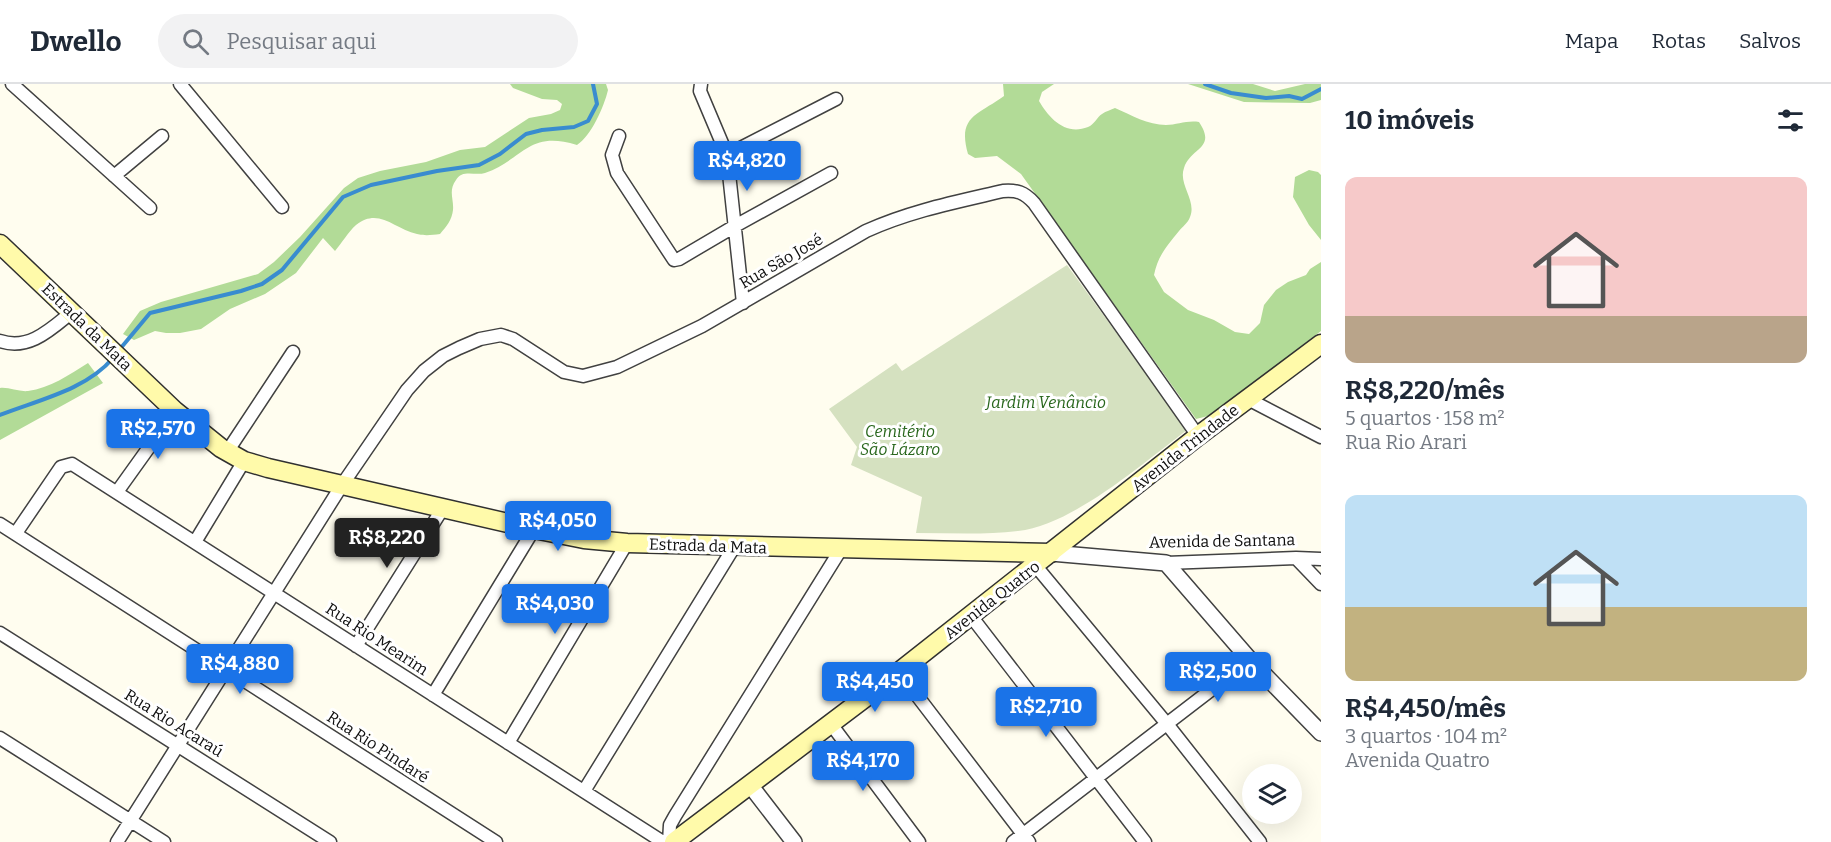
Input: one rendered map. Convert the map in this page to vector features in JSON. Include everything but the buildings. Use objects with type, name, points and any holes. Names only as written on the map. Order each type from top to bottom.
[{"type":"main road","name":"Estrada da Mata","points":[[0,243],[174,411],[227,452],[244,461],[584,539],[734,547],[1051,553]]},
{"type":"main road","name":"Avenida Trindade","points":[[1051,553],[1198,436],[1321,344]]},
{"type":"main road","name":"Avenida Quatro","points":[[674,842],[899,672],[1051,553]]},
{"type":"street","points":[[12,84],[150,208]]},
{"type":"street","points":[[180,84],[282,207]]},
{"type":"street","points":[[701,84],[700,91],[727,155],[743,303]]},
{"type":"street","points":[[727,155],[836,99]]},
{"type":"street","points":[[114,176],[162,136]]},
{"type":"street","points":[[619,136],[612,155],[617,173],[674,260],[680,260],[735,226],[831,173]]},
{"type":"street","name":"Rua São José","points":[[117,842],[342,485],[407,390],[424,370],[442,356],[480,339],[501,335],[513,339],[564,372],[574,376],[589,375],[627,362],[702,326],[866,231],[887,222],[916,212],[1003,191],[1022,192],[1034,203],[1198,436]]},
{"type":"street","points":[[0,341],[21,343],[32,340],[44,334],[72,312]]},
{"type":"street","points":[[227,452],[293,352]]},
{"type":"street","points":[[1248,399],[1321,437]]},
{"type":"street","points":[[117,492],[174,411]]},
{"type":"street","points":[[195,542],[244,461]]},
{"type":"street","name":"Rua Rio Mearim","points":[[16,533],[61,467],[72,464],[663,842]]},
{"type":"street","points":[[356,646],[443,508]]},
{"type":"street","name":"Rua Rio Pindaré","points":[[0,524],[496,842]]},
{"type":"street","points":[[433,694],[534,529]]},
{"type":"street","points":[[508,743],[627,543]]},
{"type":"street","points":[[584,791],[734,547]]},
{"type":"street","points":[[669,842],[670,825],[675,816],[841,549]]},
{"type":"street","name":"Avenida de Santana","points":[[1051,553],[1166,563],[1321,559]]},
{"type":"street","points":[[1296,558],[1321,584]]},
{"type":"street","points":[[1166,563],[1250,660],[1321,733]]},
{"type":"street","points":[[1035,565],[1167,724],[1260,842]]},
{"type":"street","points":[[971,616],[1145,842]]},
{"type":"street","name":"Rua Rio Acaraú","points":[[0,633],[330,842]]},
{"type":"street","points":[[899,672],[1021,839],[1095,778],[1250,660]]},
{"type":"street","points":[[831,724],[919,842]]},
{"type":"street","points":[[0,738],[164,842]]},
{"type":"street","points":[[750,785],[794,842]]},
{"type":"green space","points":[[510,84],[606,84],[608,90],[596,120],[587,135],[577,145],[561,141],[547,141],[527,148],[485,173],[465,174],[459,177],[452,188],[451,217],[440,234],[420,235],[379,219],[364,220],[353,228],[335,251],[323,238],[296,273],[265,294],[230,309],[201,329],[180,333],[155,331],[134,340],[123,334],[140,311],[161,302],[258,274],[300,237],[344,188],[358,178],[426,162],[460,150],[485,147],[529,118],[560,110],[562,104],[557,100],[542,99],[513,88]]},
{"type":"green space","points":[[1003,84],[1054,84],[1042,92],[1039,101],[1053,119],[1072,129],[1090,126],[1102,114],[1115,108],[1159,125],[1199,122],[1204,131],[1204,143],[1187,161],[1183,174],[1192,211],[1186,223],[1163,252],[1154,275],[1164,292],[1188,310],[1214,320],[1235,332],[1249,334],[1260,323],[1264,305],[1276,290],[1306,275],[1310,269],[1321,262],[1321,331],[1212,415],[1196,419],[1021,174],[997,156],[975,158],[968,154],[965,132],[968,124],[978,113],[1004,96]]},
{"type":"green space","points":[[1188,84],[1253,84],[1275,91],[1305,84],[1321,84],[1321,100],[1310,103],[1244,102]]},
{"type":"green space","points":[[1309,170],[1321,175],[1321,240],[1309,225],[1293,197],[1295,177]]},
{"type":"green space","name":"Jardim Venâncio","points":[[1067,265],[1187,430],[1107,491],[1061,517],[1039,526],[993,533],[916,533],[922,497],[851,465],[857,447],[829,409],[896,363],[902,371]]},
{"type":"green space","points":[[88,363],[103,383],[0,440],[0,388],[25,391],[44,387]]},
{"type":"waterway","points":[[120,349],[150,313],[262,284],[282,270],[343,197],[371,185],[479,165],[500,154],[526,134],[574,127],[588,121],[597,104],[593,84]]},
{"type":"waterway","points":[[1205,84],[1231,93],[1266,98],[1289,96],[1302,99],[1321,89]]},
{"type":"waterway","points":[[0,415],[75,386],[102,369],[113,358]]},
{"type":"park label","name":"Cemitério São Lázaro","points":[[900,440]]}]
